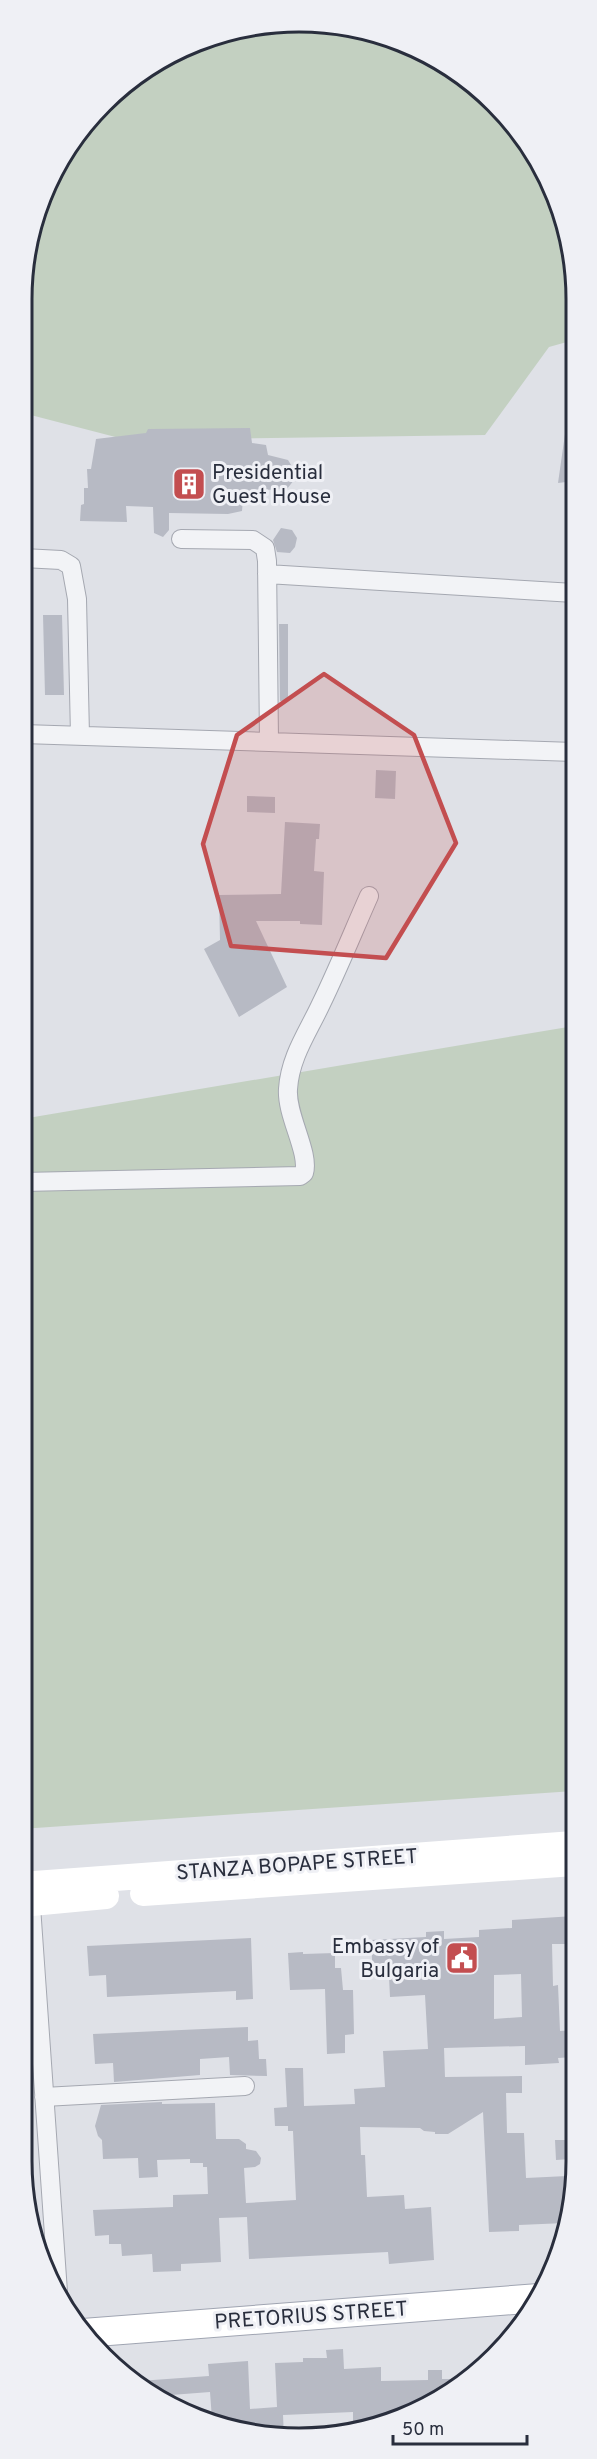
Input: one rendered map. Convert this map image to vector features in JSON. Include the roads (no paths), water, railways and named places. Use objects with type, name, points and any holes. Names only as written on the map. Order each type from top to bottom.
[{"type":"main road","name":"STANZA BOPAPE STREET","points":[[32,1893],[566,1845]]},
{"type":"main road","name":"STANZA BOPAPE STREET","points":[[32,1894],[566,1863]]},
{"type":"main road","name":"PRETORIUS STREET","points":[[94,2332],[527,2299]]},
{"type":"street","points":[[181,539],[253,540],[265,548],[269,741]]},
{"type":"street","points":[[32,558],[61,560],[71,566],[77,599],[80,736]]},
{"type":"street","points":[[267,574],[566,593]]},
{"type":"street","points":[[32,734],[566,752]]},
{"type":"street","points":[[32,1182],[300,1176],[306,1168],[305,1160],[293,1126],[288,1089],[295,1057],[369,896]]},
{"type":"street","points":[[32,1962],[57,2274]]},
{"type":"street","points":[[44,2097],[245,2086]]},
{"type":"place","name":"Presidential Guest House","points":[[189,484]]},
{"type":"place","name":"Embassy of Bulgaria","points":[[462,1958]]}]
